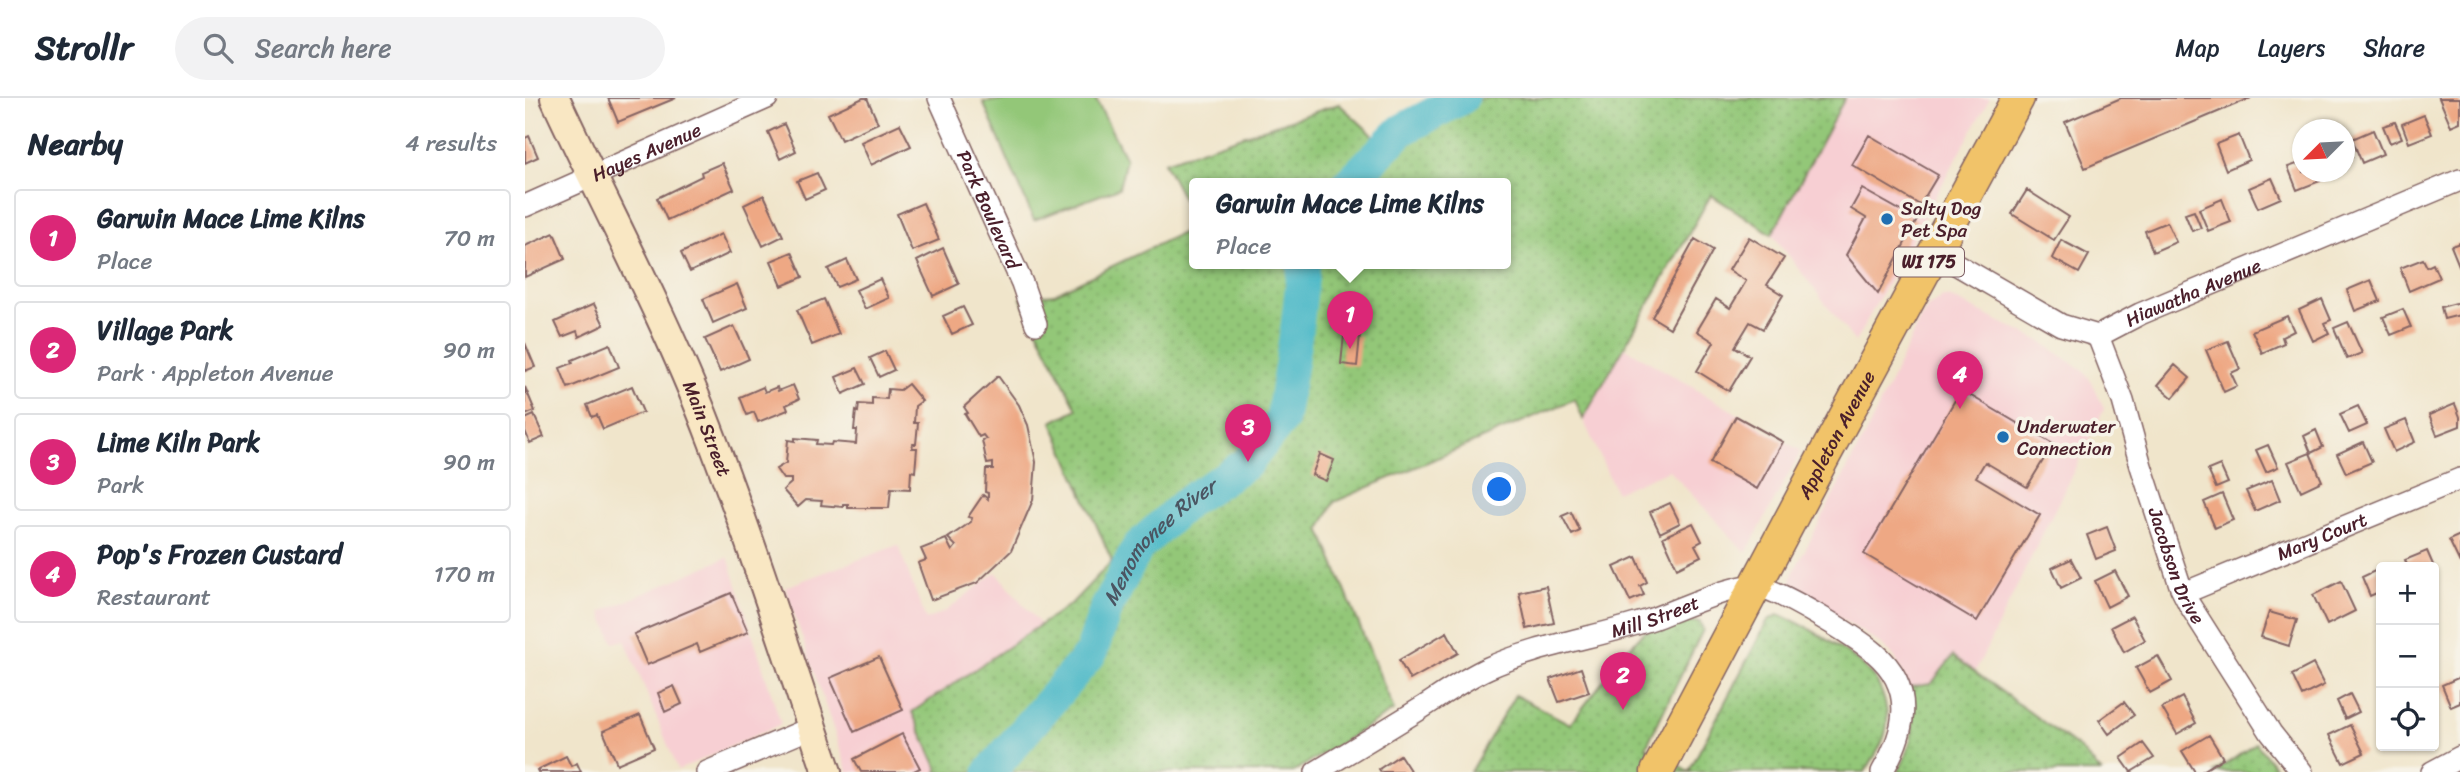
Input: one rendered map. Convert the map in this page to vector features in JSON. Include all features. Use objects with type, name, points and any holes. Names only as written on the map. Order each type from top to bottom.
[{"type":"main road","name":"Main Street","points":[[555,98],[678,357],[707,426],[755,557],[827,772]]},
{"type":"main road","name":"Appleton Avenue","points":[[1657,772],[2018,98]]},
{"type":"street","name":"Hayes Avenue","points":[[525,206],[767,98]]},
{"type":"street","name":"Park Boulevard","points":[[939,98],[1022,283],[1036,324]]},
{"type":"street","name":"Hiawatha Avenue","points":[[2098,336],[2140,314],[2460,180]]},
{"type":"street","points":[[1935,252],[2061,325],[2098,336]]},
{"type":"street","name":"Jacobson Drive","points":[[2098,336],[2123,401],[2141,466],[2184,593],[2270,733],[2302,772]]},
{"type":"street","name":"Mary Court","points":[[2184,593],[2460,479]]},
{"type":"street","points":[[1755,586],[1778,595],[1847,633],[1887,664],[1900,686],[1903,709],[1899,738],[1882,772]]},
{"type":"street","name":"Mill Street","points":[[1316,772],[1487,668],[1526,654],[1648,620],[1736,589],[1755,586]]},
{"type":"street","points":[[708,772],[813,727]]},
{"type":"street","points":[[2432,772],[2460,757]]},
{"type":"shaded area","points":[[1845,98],[1990,98],[1855,342],[1772,234]]},
{"type":"shaded area","points":[[1943,297],[1949,297],[2040,341],[2084,371],[2104,409],[1975,672],[1953,656],[1931,684],[1910,687],[1894,656],[1878,642],[1797,591],[1791,581],[1921,317],[1929,306]]},
{"type":"shaded area","points":[[1624,347],[1801,451],[1746,553],[1669,470],[1616,492],[1583,419]]},
{"type":"shaded area","points":[[898,545],[926,620],[946,611],[996,572],[1040,624],[912,712],[937,772],[848,772],[785,587]]},
{"type":"shaded area","points":[[728,557],[781,724],[678,770],[625,640],[614,643],[601,612]]},
{"type":"green space","points":[[1028,98],[1095,98],[1126,159],[1119,188],[1034,220],[983,102]]},
{"type":"green space","points":[[1480,98],[1845,98],[1772,234],[1711,195],[1583,419],[1575,399],[1334,502],[1320,529],[1394,710],[1293,772],[937,772],[912,712],[1071,604],[1112,561],[1052,422],[1077,409],[1021,298],[1054,294],[1189,229],[1189,269],[1511,269],[1511,178],[1189,178],[1189,210],[1164,162],[1339,104],[1396,156],[1424,128]]},
{"type":"green space","points":[[1778,615],[1801,625],[1846,652],[1869,672],[1879,685],[1886,706],[1886,730],[1879,749],[1865,772],[1470,772],[1515,695],[1570,724],[1620,659],[1646,631],[1672,623],[1700,622],[1703,630],[1646,747],[1689,771],[1768,620]]},
{"type":"green space","points":[[1953,656],[2080,749],[2101,772],[1898,772],[1911,741],[1913,710],[1910,687],[1931,684]]},
{"type":"green space","points":[[2256,743],[2279,772],[2215,772]]},
{"type":"building","points":[[608,98],[676,98],[618,122]]},
{"type":"building","points":[[867,98],[878,123],[841,140],[828,114]]},
{"type":"building","points":[[2121,98],[2251,98],[2085,168],[2065,122]]},
{"type":"building","points":[[2439,98],[2460,98],[2460,122],[2451,126]]},
{"type":"building","points":[[2424,115],[2432,134],[2409,143],[2402,124]]},
{"type":"building","points":[[2395,122],[2402,138],[2390,143],[2383,126]]},
{"type":"building","points":[[784,124],[796,151],[780,159],[768,132]]},
{"type":"building","points":[[900,124],[911,146],[871,165],[861,142]]},
{"type":"building","points":[[2373,130],[2383,154],[2362,163],[2355,146],[2355,138]]},
{"type":"building","points":[[1869,135],[1938,175],[1920,205],[1852,165]]},
{"type":"building","points":[[2239,135],[2249,160],[2226,170],[2216,144]]},
{"type":"building","points":[[529,136],[538,157],[525,163],[525,138]]},
{"type":"building","points":[[722,163],[734,189],[667,220],[657,198]]},
{"type":"building","points":[[817,173],[825,190],[805,199],[797,181]]},
{"type":"building","points":[[2272,178],[2281,198],[2258,208],[2249,188]]},
{"type":"building","points":[[2294,182],[2317,182],[2297,190]]},
{"type":"building","points":[[1862,189],[1917,220],[1878,294],[1846,255],[1866,218],[1851,209]]},
{"type":"building","points":[[2027,190],[2069,217],[2054,240],[2012,214]]},
{"type":"building","points":[[764,195],[783,236],[763,246],[744,205]]},
{"type":"building","points":[[2222,199],[2231,222],[2208,231],[2199,209]]},
{"type":"building","points":[[923,203],[939,240],[912,251],[897,214]]},
{"type":"building","points":[[2194,211],[2201,228],[2192,231],[2185,214]]},
{"type":"building","points":[[2167,222],[2176,242],[2153,252],[2145,231]]},
{"type":"building","points":[[554,233],[565,259],[525,277],[525,246]]},
{"type":"building","points":[[721,234],[730,253],[690,272],[681,253]]},
{"type":"building","points":[[1749,237],[1784,258],[1767,285],[1783,295],[1763,329],[1750,322],[1735,347],[1750,356],[1729,391],[1697,371],[1714,342],[1697,331],[1716,299],[1730,308],[1746,281],[1729,270]]},
{"type":"building","points":[[1695,239],[1713,250],[1670,328],[1652,317]]},
{"type":"building","points":[[2061,240],[2089,255],[2079,273],[2052,258]]},
{"type":"building","points":[[2460,243],[2460,268],[2451,246]]},
{"type":"building","points":[[943,248],[959,284],[933,296],[917,261]]},
{"type":"building","points":[[792,252],[803,277],[782,286],[771,261]]},
{"type":"building","points":[[2423,259],[2427,267],[2433,264],[2439,278],[2409,291],[2400,268]]},
{"type":"building","points":[[847,260],[856,279],[837,287],[828,269]]},
{"type":"building","points":[[880,279],[889,298],[865,309],[856,290]]},
{"type":"building","points":[[2371,280],[2380,301],[2355,311],[2347,290]]},
{"type":"building","points":[[737,284],[747,308],[713,323],[703,299]]},
{"type":"building","points":[[824,299],[839,334],[812,345],[797,310]]},
{"type":"building","points":[[2322,299],[2331,320],[2324,323],[2329,333],[2313,341],[2299,310]]},
{"type":"building","points":[[2460,302],[2460,315],[2444,319],[2441,307]]},
{"type":"building","points":[[594,304],[604,325],[579,337],[577,331],[562,337],[555,322]]},
{"type":"building","points":[[963,307],[972,325],[952,334],[943,316]]},
{"type":"building","points":[[2403,309],[2411,327],[2391,335],[2383,317]]},
{"type":"building","points":[[2287,316],[2294,331],[2282,337],[2284,343],[2262,353],[2252,331]]},
{"type":"building","points":[[2348,322],[2362,353],[2347,359],[2334,328]]},
{"type":"building","points":[[734,326],[749,359],[720,372],[705,339]]},
{"type":"building","points":[[1344,335],[1360,336],[1357,366],[1341,364]]},
{"type":"building","points":[[2228,341],[2240,369],[2231,373],[2237,386],[2224,392],[2206,350]]},
{"type":"building","points":[[525,343],[535,367],[525,371]]},
{"type":"building","points":[[610,344],[619,367],[568,388],[560,368]]},
{"type":"building","points":[[885,351],[894,370],[879,377],[870,358]]},
{"type":"building","points":[[2175,365],[2190,378],[2173,398],[2158,385]]},
{"type":"building","points":[[857,368],[865,384],[843,394],[836,377]]},
{"type":"building","points":[[998,376],[1019,405],[1028,425],[1036,462],[1033,500],[1011,551],[977,583],[931,600],[918,563],[926,560],[921,549],[946,539],[952,551],[956,546],[948,538],[971,522],[972,518],[968,517],[983,495],[988,499],[988,493],[985,492],[986,469],[993,469],[993,463],[987,464],[982,440],[986,439],[983,435],[979,437],[965,414],[968,413],[964,407]]},
{"type":"building","points":[[908,384],[922,401],[915,406],[914,423],[918,423],[916,444],[913,444],[912,448],[917,448],[910,489],[891,488],[889,508],[848,508],[848,504],[843,504],[843,507],[821,505],[822,501],[806,500],[798,507],[783,490],[791,483],[791,479],[783,479],[776,469],[786,463],[788,440],[817,440],[816,444],[831,445],[832,442],[856,444],[857,430],[854,430],[859,404],[872,405],[872,398],[887,399],[888,389],[900,390]]},
{"type":"building","points":[[793,385],[799,399],[786,405],[788,410],[758,422],[754,412],[747,415],[740,397],[763,387],[765,392],[777,387],[778,391]]},
{"type":"building","points":[[632,386],[643,412],[603,429],[597,415],[592,417],[587,405]]},
{"type":"building","points":[[525,387],[535,411],[525,415]]},
{"type":"building","points":[[1961,390],[2053,444],[2027,487],[1985,462],[1976,477],[2040,515],[1977,621],[1864,554]]},
{"type":"building","points":[[2455,404],[2460,426],[2437,435],[2429,415]]},
{"type":"building","points":[[2358,406],[2367,425],[2349,433],[2340,414]]},
{"type":"building","points":[[534,415],[544,437],[530,443],[525,431],[525,419]]},
{"type":"building","points":[[1736,416],[1783,442],[1757,489],[1710,463]]},
{"type":"building","points":[[2406,420],[2415,442],[2394,452],[2384,429]]},
{"type":"building","points":[[2316,430],[2323,447],[2311,453],[2304,436]]},
{"type":"building","points":[[2363,442],[2372,462],[2346,473],[2337,454]]},
{"type":"building","points":[[2268,445],[2278,467],[2266,472],[2256,450]]},
{"type":"building","points":[[2310,453],[2322,481],[2301,491],[2288,462]]},
{"type":"building","points":[[1320,454],[1334,460],[1326,481],[1312,475]]},
{"type":"building","points":[[2220,465],[2228,483],[2216,488],[2208,470]]},
{"type":"building","points":[[2272,480],[2280,500],[2255,511],[2246,491]]},
{"type":"building","points":[[2222,494],[2233,520],[2215,528],[2204,502]]},
{"type":"building","points":[[1670,503],[1680,523],[1660,533],[1650,512]]},
{"type":"building","points":[[1571,512],[1580,531],[1572,535],[1562,516]]},
{"type":"building","points":[[1693,523],[1702,541],[1695,545],[1701,556],[1677,568],[1663,537]]},
{"type":"building","points":[[2107,527],[2116,551],[2096,559],[2087,535]]},
{"type":"building","points":[[2460,535],[2460,563],[2449,540]]},
{"type":"building","points":[[2427,551],[2432,562],[2406,562],[2405,560]]},
{"type":"building","points":[[1636,557],[1647,582],[1640,586],[1644,595],[1630,601],[1614,567]]},
{"type":"building","points":[[2071,559],[2081,578],[2061,588],[2052,568]]},
{"type":"building","points":[[2376,570],[2376,593],[2370,596],[2362,577]]},
{"type":"building","points":[[2115,571],[2128,596],[2107,607],[2095,581]]},
{"type":"building","points":[[2341,581],[2355,611],[2327,625],[2313,595]]},
{"type":"building","points":[[1546,586],[1554,623],[1527,629],[1519,592]]},
{"type":"building","points":[[731,593],[748,632],[700,652],[697,644],[647,665],[634,634]]},
{"type":"building","points":[[2269,612],[2297,620],[2289,646],[2261,637]]},
{"type":"building","points":[[2132,616],[2145,640],[2124,652],[2111,627]]},
{"type":"building","points":[[1447,632],[1458,653],[1410,680],[1399,660]]},
{"type":"building","points":[[2158,656],[2172,681],[2150,693],[2136,668]]},
{"type":"building","points":[[879,657],[903,710],[854,732],[830,678]]},
{"type":"building","points":[[2313,664],[2324,685],[2302,696],[2292,675]]},
{"type":"building","points":[[1581,668],[1589,692],[1559,702],[1550,679]]},
{"type":"building","points":[[2460,677],[2460,703],[2451,707],[2442,685]]},
{"type":"building","points":[[674,686],[682,704],[665,712],[658,693]]},
{"type":"building","points":[[2350,694],[2359,712],[2345,719],[2337,701]]},
{"type":"building","points":[[2182,697],[2196,723],[2177,734],[2162,708]]},
{"type":"building","points":[[2124,702],[2134,715],[2109,734],[2099,720]]},
{"type":"building","points":[[640,715],[654,748],[617,764],[603,731]]},
{"type":"building","points":[[2350,725],[2364,753],[2343,763],[2329,735]]},
{"type":"building","points":[[902,734],[920,768],[912,772],[861,772],[854,759]]},
{"type":"building","points":[[2209,735],[2223,758],[2201,772],[2195,772],[2182,751]]},
{"type":"building","points":[[2143,743],[2154,758],[2131,772],[2121,758]]},
{"type":"building","points":[[1400,755],[1411,772],[1381,772],[1379,769]]},
{"type":"building","points":[[566,756],[571,766],[577,763],[581,772],[538,772],[537,770]]},
{"type":"waterway","name":"Menomonee River","points":[[1354,178],[1402,130],[1462,98]]},
{"type":"waterway","name":"Menomonee River","points":[[990,772],[1091,653],[1105,611],[1138,547],[1187,502],[1247,463],[1282,419],[1303,269]]},
{"type":"place","name":"Salty Dog Pet Spa","points":[[1887,219]]},
{"type":"place","name":"Garwin Mace Lime Kilns","points":[[1350,349]]},
{"type":"place","name":"Pop's Frozen Custard","points":[[1960,409]]},
{"type":"place","name":"Underwater Connection","points":[[2003,437]]},
{"type":"place","name":"Lime Kiln Park","points":[[1248,462]]},
{"type":"place","name":"Village Park","points":[[1623,710]]}]
